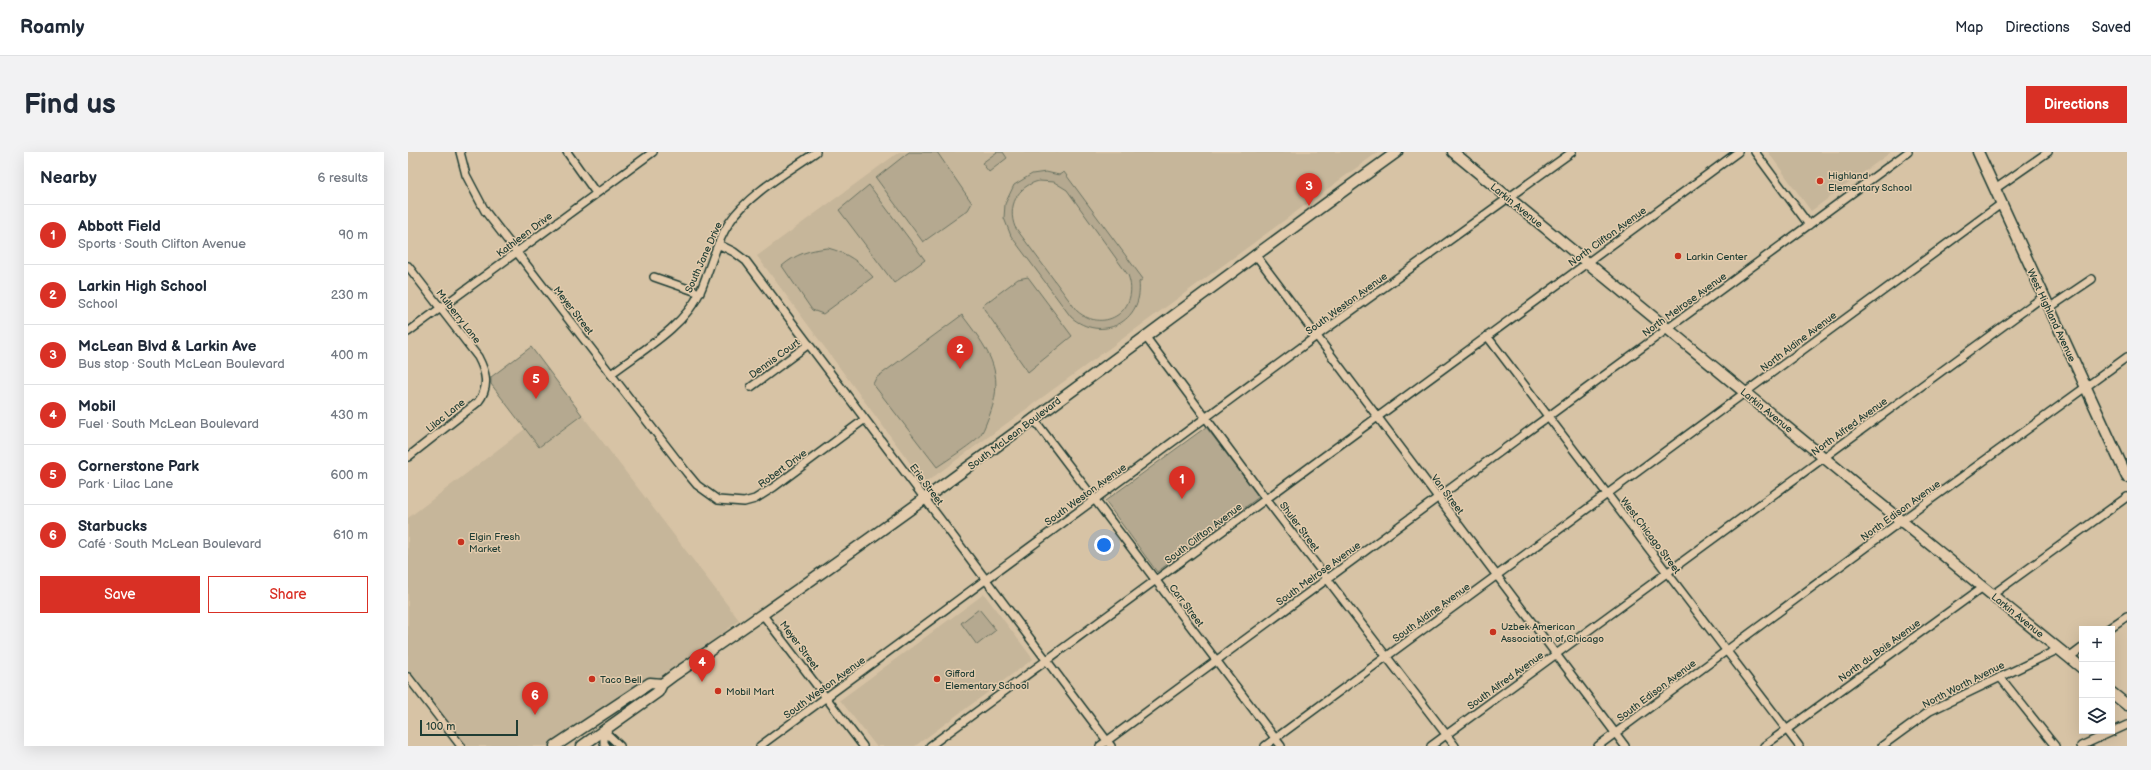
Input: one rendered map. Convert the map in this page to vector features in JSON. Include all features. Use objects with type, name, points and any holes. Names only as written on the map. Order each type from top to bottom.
[{"type":"main road","name":"South McLean Boulevard","points":[[582,746],[658,692],[662,684],[763,615],[925,499],[1256,254],[1397,152]]},
{"type":"main road","name":"Larkin Avenue","points":[[1453,152],[1508,199],[2079,665]]},
{"type":"main road","name":"West Highland Avenue","points":[[1978,152],[2127,477]]},
{"type":"main road","name":"South McLean Boulevard","points":[[555,746],[650,683],[662,684]]},
{"type":"main road","points":[[2115,695],[2127,705]]},
{"type":"street","name":"Meyer Street","points":[[460,152],[466,175],[478,200],[687,473]]},
{"type":"street","points":[[567,152],[596,193]]},
{"type":"street","name":"Kathleen Drive","points":[[408,332],[653,152]]},
{"type":"street","name":"South Jane Drive","points":[[611,374],[679,322],[687,313],[700,293],[718,244],[729,223],[746,203],[816,152]]},
{"type":"street","name":"South Weston Avenue","points":[[760,746],[1205,418],[1572,152]]},
{"type":"street","name":"North Clifton Avenue","points":[[1487,336],[1738,152]]},
{"type":"street","points":[[1755,152],[1809,225]]},
{"type":"street","name":"North Melrose Avenue","points":[[1549,415],[1908,152]]},
{"type":"street","points":[[1995,189],[2048,152]]},
{"type":"street","name":"North Aldine Avenue","points":[[1607,493],[2001,204]]},
{"type":"street","name":"Erie Street","points":[[718,244],[734,252],[746,261],[1109,743]]},
{"type":"street","name":"Van Street","points":[[1256,254],[1316,337],[1625,746]]},
{"type":"street","name":"Mulberry Lane","points":[[408,266],[478,357],[485,371],[486,383]]},
{"type":"street","points":[[654,277],[700,293]]},
{"type":"street","points":[[2049,308],[2092,279]]},
{"type":"street","name":"North Alfred Avenue","points":[[1667,572],[2044,296]]},
{"type":"street","name":"Shuler Street","points":[[1145,336],[1266,499],[1455,746]]},
{"type":"street","name":"West Chicago Street","points":[[1487,336],[1549,415],[1799,746]]},
{"type":"street","name":"South Clifton Avenue","points":[[930,746],[1487,336]]},
{"type":"street","name":"Dennis Court","points":[[751,387],[809,344]]},
{"type":"street","name":"North Edison Avenue","points":[[1726,650],[2127,357]]},
{"type":"street","name":"Lilac Lane","points":[[408,458],[478,402],[484,393],[486,383]]},
{"type":"street","name":"South Melrose Avenue","points":[[1100,746],[1109,743],[1216,660],[1549,415]]},
{"type":"street","name":"Carr Street","points":[[1034,418],[1094,500],[1281,746]]},
{"type":"street","name":"Robert Drive","points":[[687,473],[702,490],[718,500],[744,502],[755,499],[774,487],[866,419]]},
{"type":"street","name":"South Aldine Avenue","points":[[1265,746],[1498,576],[1607,493]]},
{"type":"street","points":[[1992,595],[2127,497]]},
{"type":"street","name":"South Alfred Avenue","points":[[1431,746],[1667,572]]},
{"type":"street","name":"North du Bois Avenue","points":[[1764,746],[1982,587]]},
{"type":"street","name":"Meyer Street","points":[[763,615],[863,746]]},
{"type":"street","points":[[2112,626],[2127,616]]},
{"type":"street","name":"North Worth Avenue","points":[[1882,746],[1930,712],[2059,649]]},
{"type":"street","name":"South Edison Avenue","points":[[1598,746],[1726,650]]},
{"type":"street","points":[[2070,657],[2079,650]]},
{"type":"street","points":[[408,677],[461,746]]},
{"type":"street","points":[[2000,677],[2055,746]]},
{"type":"street","points":[[2081,746],[2127,725]]},
{"type":"street","points":[[604,731],[604,743],[606,746]]},
{"type":"street","points":[[604,731],[620,746]]},
{"type":"shaded area","points":[[899,152],[1378,152],[925,483],[757,256]]},
{"type":"shaded area","points":[[909,152],[937,152],[972,203],[968,210],[923,242],[876,178]]},
{"type":"shaded area","points":[[997,152],[1003,152],[1007,158],[989,172],[982,163]]},
{"type":"shaded area","name":"Highland Elementary School","points":[[1768,152],[1891,152],[1811,211]]},
{"type":"shaded area","points":[[1046,172],[1059,175],[1064,172],[1143,279],[1139,282],[1139,296],[1135,308],[1128,318],[1107,328],[1095,328],[1083,325],[1071,317],[1011,236],[1004,218],[1005,204],[1014,185],[1032,174]],"holes":[[[1039,181],[1054,182],[1067,190],[1128,275],[1131,287],[1125,308],[1118,315],[1109,319],[1099,320],[1088,318],[1077,311],[1015,227],[1012,212],[1013,205],[1020,192],[1025,187]]]},
{"type":"shaded area","points":[[869,185],[925,260],[894,283],[839,210]]},
{"type":"shaded area","points":[[828,248],[853,259],[873,277],[823,314],[812,310],[782,266],[792,258],[803,253]]},
{"type":"shaded area","points":[[1028,277],[1072,336],[1028,372],[982,306],[1018,279]]},
{"type":"shaded area","points":[[962,315],[986,349],[991,361],[995,372],[996,385],[994,399],[990,414],[981,434],[968,446],[937,467],[873,384],[876,378]]},
{"type":"shaded area","points":[[531,347],[582,415],[539,447],[491,384],[491,377]]},
{"type":"shaded area","points":[[582,415],[739,620],[662,682],[649,682],[552,746],[464,746],[408,674],[408,518],[525,429],[539,447]]},
{"type":"shaded area","points":[[1206,427],[1259,497],[1157,572],[1105,501]]},
{"type":"shaded area","name":"Gifford Elementary School","points":[[984,594],[1033,659],[915,746],[876,746],[840,700]]},
{"type":"shaded area","points":[[979,609],[996,630],[977,645],[961,623]]},
{"type":"place","name":"Highland Elementary School","points":[[1820,181]]},
{"type":"place","name":"McLean Blvd & Larkin Ave","points":[[1309,206]]},
{"type":"place","name":"Larkin Center","points":[[1678,256]]},
{"type":"place","name":"Larkin High School","points":[[960,369]]},
{"type":"place","name":"Cornerstone Park","points":[[536,399]]},
{"type":"place","name":"Abbott Field","points":[[1182,499]]},
{"type":"place","name":"Elgin Fresh Market","points":[[461,542]]},
{"type":"place","name":"Uzbek American Association of Chicago","points":[[1493,632]]},
{"type":"place","name":"Taco Bell","points":[[592,679]]},
{"type":"place","name":"Gifford Elementary School","points":[[937,679]]},
{"type":"place","name":"Mobil","points":[[702,682]]},
{"type":"place","name":"Mobil Mart","points":[[718,691]]},
{"type":"place","name":"Starbucks","points":[[535,715]]}]
